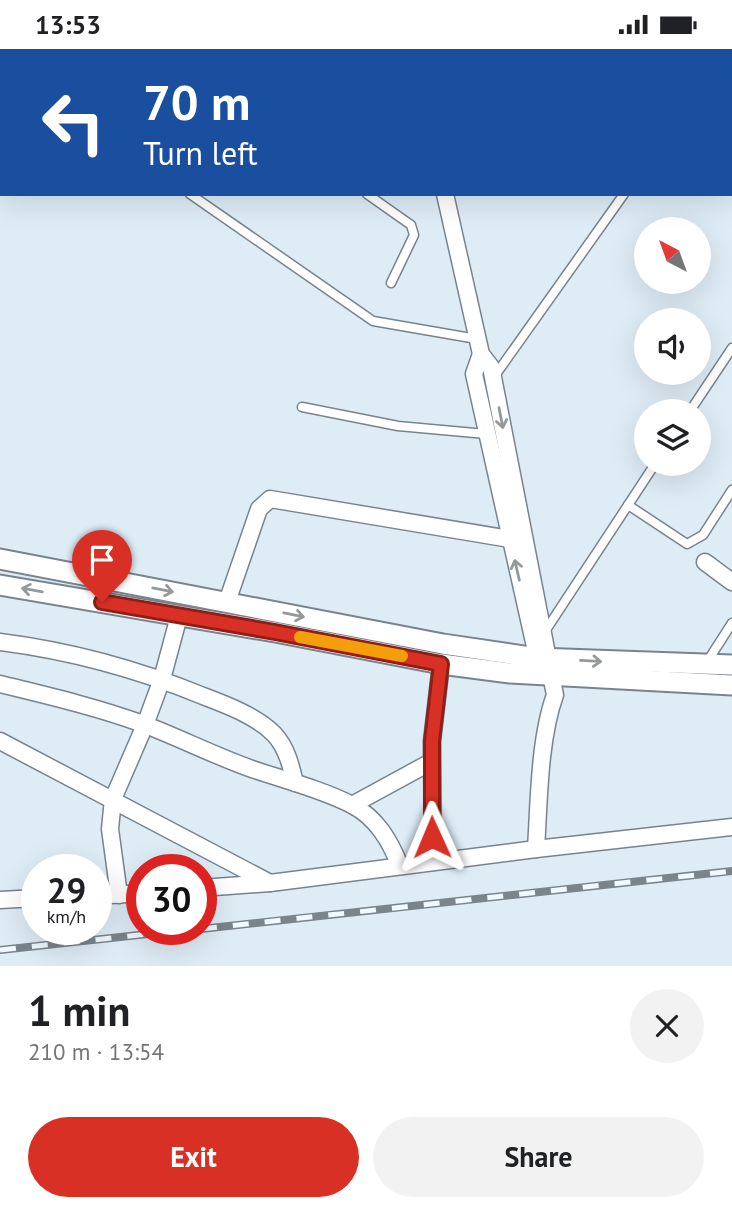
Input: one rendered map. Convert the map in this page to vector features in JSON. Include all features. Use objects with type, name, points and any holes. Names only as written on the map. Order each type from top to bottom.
[{"type":"street","points":[[445,196],[479,347],[491,367],[544,633],[544,667]]},
{"type":"street","points":[[479,347],[474,374],[486,434],[510,539],[544,667],[555,695],[550,708],[536,849]]},
{"type":"street","points":[[227,602],[259,509],[270,499],[510,539]]},
{"type":"street","points":[[0,559],[443,644],[544,667],[732,685]]},
{"type":"street","points":[[705,562],[732,582]]},
{"type":"street","points":[[0,585],[441,664],[544,667],[732,665]]},
{"type":"street","points":[[119,895],[110,829],[113,799],[162,679],[179,616]]},
{"type":"street","points":[[0,642],[48,648],[110,663],[162,679],[228,706],[272,733],[280,741],[290,762],[295,783]]},
{"type":"street","points":[[433,862],[431,762],[441,664]]},
{"type":"street","points":[[0,684],[74,702],[145,725],[249,768],[352,805],[381,829],[390,841],[400,866]]},
{"type":"street","points":[[0,741],[270,883]]},
{"type":"street","points":[[352,805],[431,762]]},
{"type":"street","points":[[217,887],[270,883],[732,827]]},
{"type":"street","points":[[112,895],[126,894]]},
{"type":"street","points":[[0,900],[21,899]]},
{"type":"lane","points":[[193,196],[373,321],[479,347]]},
{"type":"lane","points":[[370,196],[411,225],[414,235],[391,283]]},
{"type":"lane","points":[[493,377],[623,196]]},
{"type":"lane","points":[[698,399],[732,348]]},
{"type":"lane","points":[[302,407],[398,426],[486,434]]},
{"type":"lane","points":[[544,633],[647,476]]},
{"type":"lane","points":[[628,505],[687,544],[703,535],[732,491]]},
{"type":"lane","points":[[706,665],[732,623]]},
{"type":"railway","points":[[217,927],[732,871]]},
{"type":"railway","points":[[0,950],[126,936]]},
{"type":"slow traffic","points":[[300,637],[402,656]]},
{"type":"route","points":[[102,602],[441,664],[432,741],[432,837]]}]
